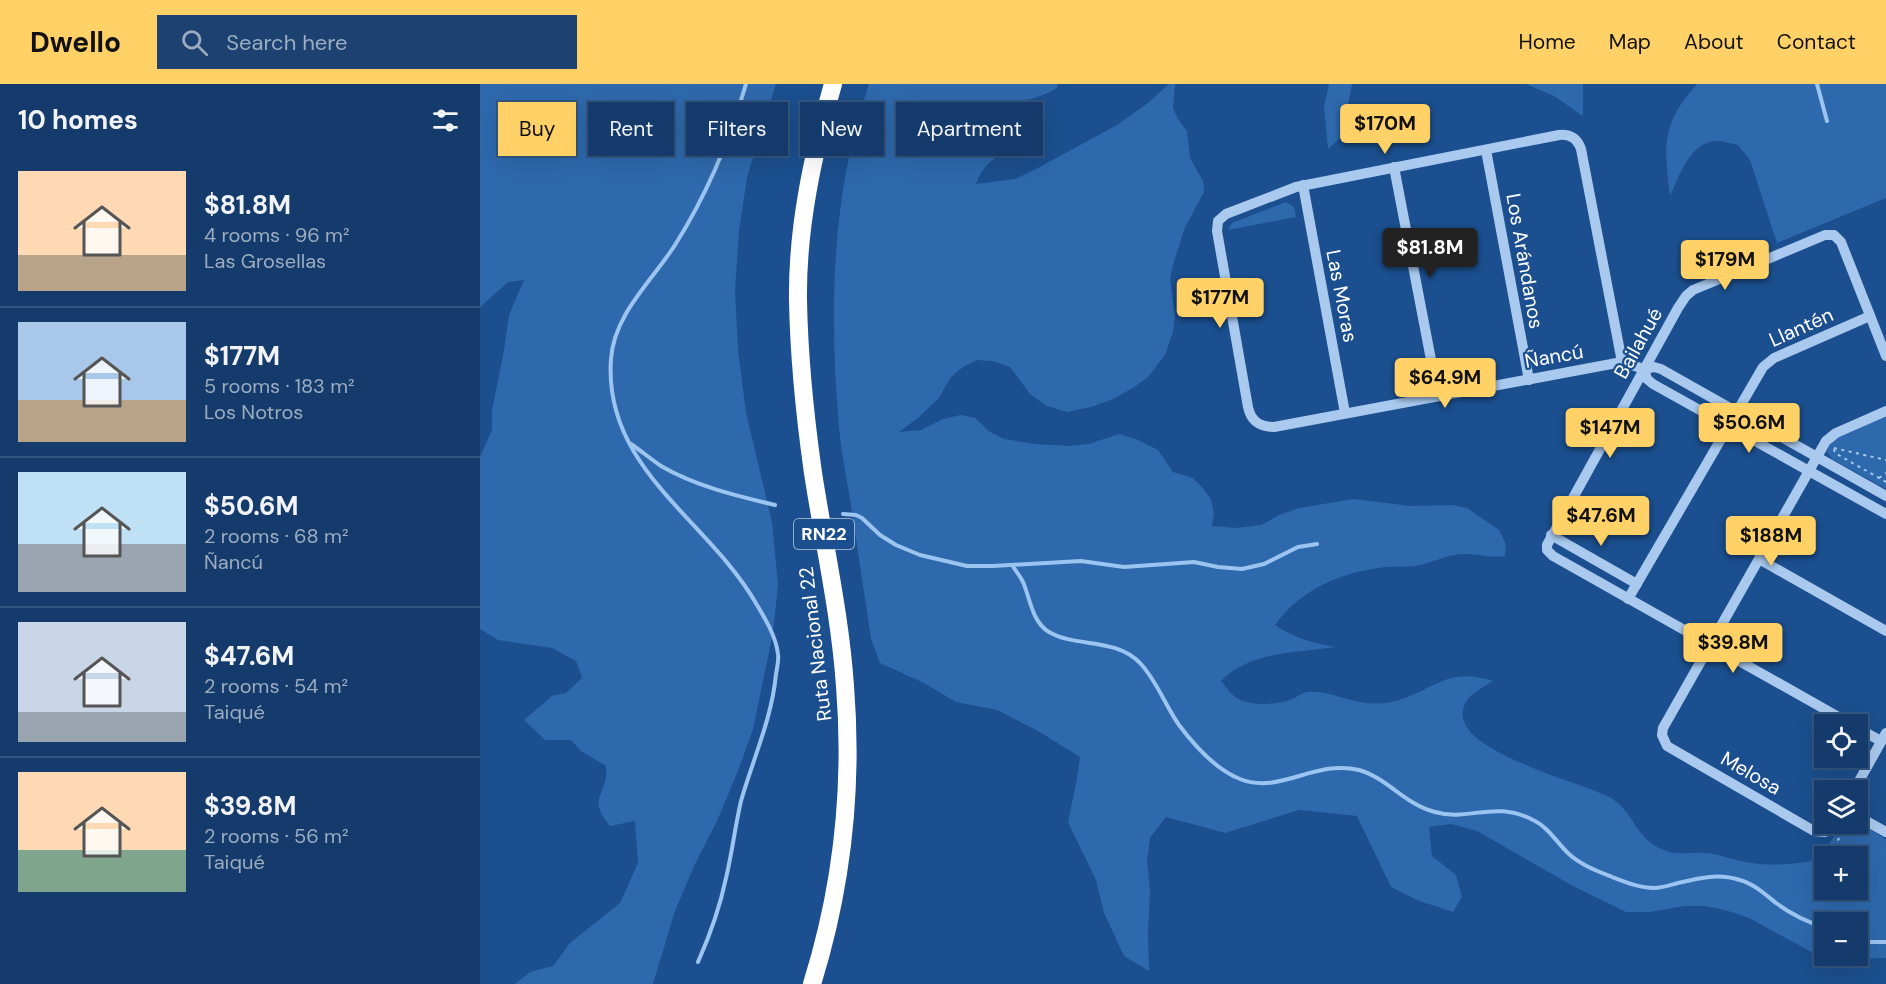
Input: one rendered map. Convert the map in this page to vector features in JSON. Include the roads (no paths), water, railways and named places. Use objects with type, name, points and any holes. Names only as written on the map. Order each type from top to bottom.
[{"type":"highway","name":"Ruta Nacional 22","points":[[812,984],[830,918],[836,884],[847,781],[845,685],[838,621],[809,441],[798,299],[801,243],[807,195],[833,84]]},
{"type":"street","points":[[1303,185],[1559,135],[1570,136],[1575,139],[1581,149],[1622,362]]},
{"type":"street","name":"Los Arándanos","points":[[1486,150],[1528,380]]},
{"type":"street","points":[[1394,167],[1438,396]]},
{"type":"street","name":"Ñancú","points":[[1303,185],[1226,214],[1218,221],[1217,231],[1248,407],[1251,417],[1258,424],[1274,427],[1622,362],[1644,369],[1658,368],[1886,496]]},
{"type":"street","name":"Las Moras","points":[[1303,185],[1345,414]]},
{"type":"street","name":"Bailahué","points":[[1628,599],[1553,556],[1547,550],[1547,542],[1681,303],[1693,290],[1825,235],[1834,235],[1840,242],[1870,316]]},
{"type":"street","points":[[1870,316],[1886,356]]},
{"type":"street","name":"Llantén","points":[[1628,599],[1766,363],[1870,316]]},
{"type":"street","name":"Ñancú","points":[[1644,369],[1650,382],[1886,514]]},
{"type":"street","points":[[1711,645],[1817,457],[1832,435],[1886,411]]},
{"type":"street","points":[[1551,535],[1637,584]]},
{"type":"street","points":[[1759,559],[1886,631]]},
{"type":"street","points":[[1628,599],[1833,714]]},
{"type":"street","name":"Melosa","points":[[1711,645],[1663,728],[1662,738],[1667,746],[1814,831]]},
{"type":"street","points":[[1860,780],[1884,737],[1868,732]]},
{"type":"street","points":[[1868,822],[1886,832]]},
{"type":"waterway","points":[[698,962],[721,900],[741,801],[771,706],[778,654],[767,623],[737,575],[641,463],[624,432],[613,398],[611,359],[619,327],[675,245],[707,187],[733,125],[746,84]]},
{"type":"waterway","points":[[1817,84],[1827,121]]},
{"type":"waterway","points":[[631,444],[661,466],[702,485],[775,505]]},
{"type":"waterway","points":[[843,514],[862,518],[880,535],[896,545],[920,555],[967,566],[1081,561],[1124,567],[1194,562],[1242,569],[1264,564],[1298,547],[1317,544]]},
{"type":"waterway","points":[[1012,565],[1023,582],[1035,616],[1043,628],[1060,637],[1119,649],[1130,655],[1146,670],[1179,725],[1192,741],[1206,756],[1231,775],[1255,783],[1269,783],[1327,769],[1359,770],[1379,779],[1415,804],[1435,812],[1460,815],[1495,811],[1521,815],[1545,828],[1569,854],[1579,861],[1627,883],[1657,888],[1693,879],[1732,878],[1750,884],[1793,914],[1814,923]]},
{"type":"waterway","points":[[1868,942],[1886,942]]}]
